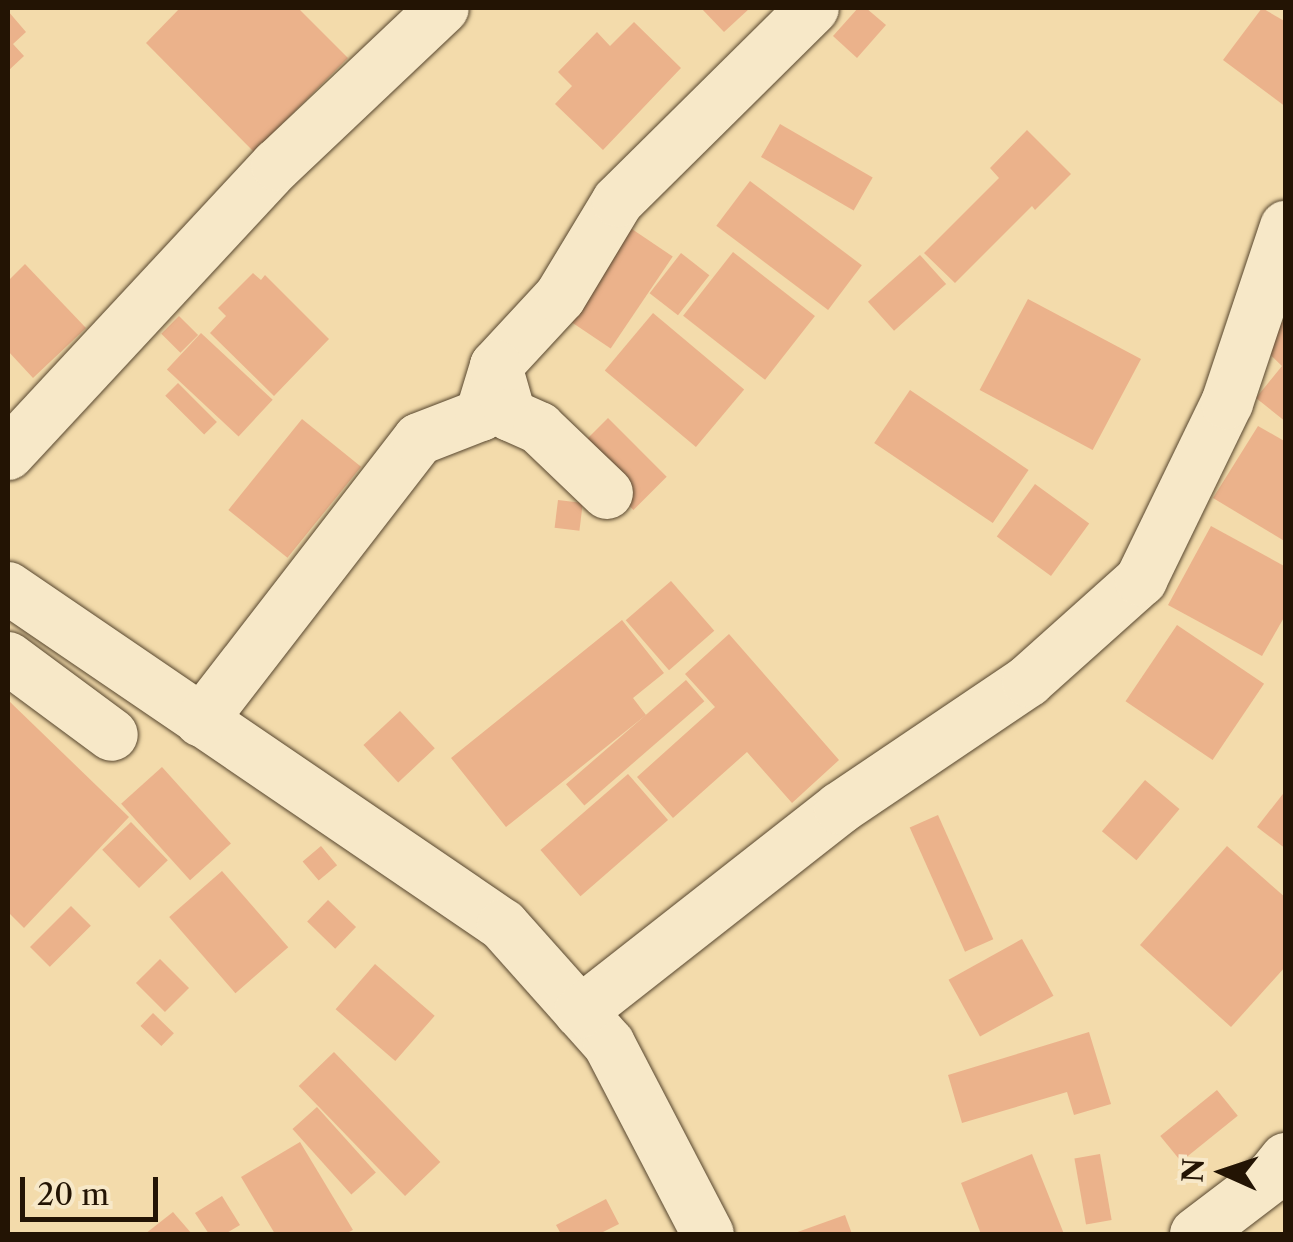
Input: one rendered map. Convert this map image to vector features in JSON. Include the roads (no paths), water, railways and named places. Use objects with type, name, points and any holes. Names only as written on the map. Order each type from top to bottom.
[{"type":"street","points":[[8,454],[277,165],[443,8]]},
{"type":"street","points":[[202,721],[419,439],[481,416],[496,366],[560,297],[618,201],[813,8]]},
{"type":"street","points":[[580,1012],[840,808],[1028,681],[1142,580],[1227,403],[1286,227]]},
{"type":"street","points":[[496,366],[510,416],[538,428],[608,493]]},
{"type":"street","points":[[8,588],[502,925],[609,1044],[708,1234]]},
{"type":"street","points":[[8,658],[112,736]]},
{"type":"street","points":[[1196,1234],[1272,1176],[1286,1160]]}]
